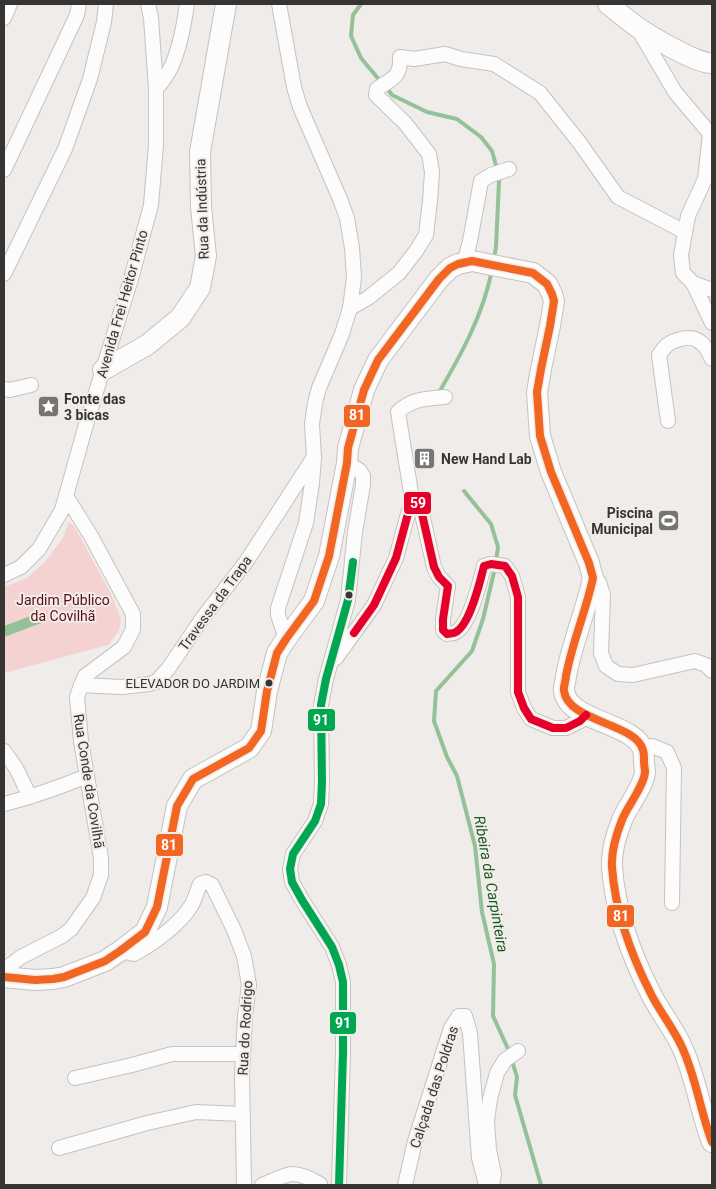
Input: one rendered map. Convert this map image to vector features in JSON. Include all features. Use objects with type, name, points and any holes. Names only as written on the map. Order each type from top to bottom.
[{"type":"main road","name":"Rua da Indústria","points":[[103,370],[147,345],[180,318],[200,288],[206,256],[201,207],[200,152],[226,4]]},
{"type":"main road","points":[[608,4],[637,26],[688,56],[708,64],[712,63]]},
{"type":"main road","points":[[4,977],[35,980],[58,978],[106,961],[145,932],[157,907],[177,806],[193,780],[250,748],[260,731],[267,691],[277,653],[314,601],[329,556],[347,463],[348,448],[364,390],[378,360],[439,279],[450,268],[468,262],[533,273],[547,284],[554,301],[537,392],[540,436],[551,472],[589,563],[593,578],[568,667],[564,691],[568,701],[586,715],[628,733],[643,748],[645,774],[622,818],[614,842],[612,865],[615,896],[633,953],[652,995],[681,1045],[712,1142]]},
{"type":"street","points":[[4,18],[10,4]]},
{"type":"street","points":[[4,170],[77,15],[79,4]]},
{"type":"street","points":[[4,274],[65,149],[90,80],[104,22],[106,4]]},
{"type":"street","name":"Avenida Frei Heitor Pinto","points":[[4,575],[21,567],[40,549],[62,510],[132,279],[151,205],[156,145],[156,89],[151,18],[148,4]]},
{"type":"street","points":[[156,89],[167,75],[176,55],[187,4]]},
{"type":"street","points":[[279,4],[294,87],[300,107],[347,218],[354,278],[350,308],[342,334],[319,388],[312,424],[314,458],[306,523],[278,608],[278,615],[286,639]]},
{"type":"street","points":[[637,26],[675,92],[711,135],[705,179],[688,216],[681,255],[683,273],[693,283],[712,323]]},
{"type":"street","points":[[350,308],[368,298],[398,273],[426,235],[432,172],[429,154],[405,123],[376,95],[377,89],[395,77],[400,67],[400,57],[414,59],[445,54],[461,59],[494,64],[540,93],[579,142],[618,197],[685,232]]},
{"type":"street","points":[[468,262],[481,181],[491,175],[509,169]]},
{"type":"street","points":[[693,283],[712,290]]},
{"type":"street","points":[[668,421],[660,355],[666,346],[680,339],[696,338],[706,347],[712,359]]},
{"type":"street","points":[[4,389],[10,390],[31,385]]},
{"type":"street","points":[[330,666],[374,606],[396,558],[412,498],[398,412],[414,400],[445,397]]},
{"type":"street","name":"Travessa da Trapa","points":[[80,685],[122,688],[156,682],[168,669],[204,616],[246,562],[314,458]]},
{"type":"street","points":[[339,1185],[343,982],[339,964],[332,947],[292,882],[290,869],[293,854],[314,821],[321,804],[321,705],[326,679],[348,600],[356,524],[363,485],[363,476],[359,470],[347,463]]},
{"type":"street","points":[[66,496],[91,536],[133,614],[133,629],[124,647],[85,676],[80,685]]},
{"type":"street","points":[[412,498],[420,505],[434,567],[439,577],[448,586],[443,630],[448,634],[456,632],[467,621],[484,566],[498,565],[512,576],[518,597],[518,692],[524,708],[531,719],[553,728],[566,728],[580,721],[586,715]]},
{"type":"street","points":[[593,578],[599,582],[603,595],[601,653],[606,666],[618,674],[633,675],[695,661],[712,670]]},
{"type":"street","name":"Rua Conde da Covilhã","points":[[4,970],[21,957],[62,936],[71,929],[93,898],[101,875],[101,858],[81,741],[77,697],[80,685]]},
{"type":"street","points":[[643,748],[652,746],[667,752],[674,768],[672,903]]},
{"type":"street","points":[[4,751],[16,768],[30,797]]},
{"type":"street","points":[[4,804],[30,797],[87,776]]},
{"type":"street","name":"Rua do Rodrigo","points":[[120,951],[134,954],[150,945],[184,916],[192,904],[200,884],[206,882],[212,885],[234,930],[244,956],[249,985],[243,1054],[244,1185]]},
{"type":"street","name":"Calçada das Poldras","points":[[405,1185],[415,1141],[451,1028],[458,1016],[466,1016],[470,1033],[479,1158],[486,1185]]},
{"type":"street","points":[[492,1185],[494,1174],[489,1150],[487,1121],[490,1099],[497,1073],[505,1060],[518,1051]]},
{"type":"street","points":[[75,1078],[172,1054],[243,1054]]},
{"type":"street","points":[[59,1148],[147,1123],[196,1112],[242,1114]]},
{"type":"street","points":[[262,1185],[293,1174],[312,1180],[320,1185]]},
{"type":"green space","name":"Jardim Público da Covilhã","points":[[69,522],[74,526],[111,594],[121,619],[119,631],[108,645],[4,673],[4,587],[27,578],[44,563],[63,538]]},
{"type":"shaded area","points":[[41,612],[44,622],[4,637],[4,626]]},
{"type":"waterway","name":"Ribeira da Carpinteira","points":[[361,4],[353,15],[351,36],[361,58],[381,82]]},
{"type":"waterway","name":"Ribeira da Carpinteira","points":[[386,87],[392,95],[427,112],[457,119],[481,137],[492,151],[497,169]]},
{"type":"waterway","name":"Ribeira da Carpinteira","points":[[494,258],[498,176]]},
{"type":"waterway","name":"Ribeira da Carpinteira","points":[[438,394],[477,319],[492,270]]},
{"type":"waterway","name":"Ribeira da Carpinteira","points":[[464,491],[491,524],[498,547],[496,561]]},
{"type":"waterway","name":"Ribeira da Carpinteira","points":[[495,568],[483,619],[472,651],[436,691],[434,721],[447,757],[457,776],[475,846],[482,912],[494,964],[493,1016],[509,1051],[517,1077],[515,1095],[541,1185]]},
{"type":"transit line","name":"81","points":[[4,977],[35,980],[64,977],[105,961],[145,932],[157,907],[177,806],[193,779],[249,748],[261,731],[267,691],[277,653],[314,601],[329,556],[347,463],[348,448],[364,390],[378,360],[439,279],[450,268],[472,261],[533,273],[547,284],[554,301],[537,392],[540,436],[551,472],[589,563],[593,578],[575,639],[564,691],[568,701],[577,710],[628,734],[638,741],[643,750],[644,778],[622,820],[614,843],[612,855],[614,884],[631,950],[652,996],[678,1039],[686,1057],[712,1142]]},
{"type":"transit line","name":"59","points":[[354,633],[374,605],[396,558],[412,499],[420,505],[434,567],[439,577],[448,586],[443,630],[447,634],[455,633],[466,621],[474,602],[484,566],[491,564],[505,566],[512,576],[518,597],[518,692],[524,708],[531,719],[553,728],[566,728],[580,721],[586,715]]},
{"type":"transit line","name":"91","points":[[339,1185],[343,982],[332,947],[292,882],[290,869],[293,854],[315,821],[321,804],[321,705],[326,679],[348,600],[353,562]]},
{"type":"place","name":"Fonte das 3 bicas","points":[[48,407]]},
{"type":"place","name":"New Hand Lab","points":[[425,459]]},
{"type":"place","name":"Piscina Municipal","points":[[669,521]]},
{"type":"place","name":"ELEVADOR DO JARDIM","points":[[269,683]]}]
